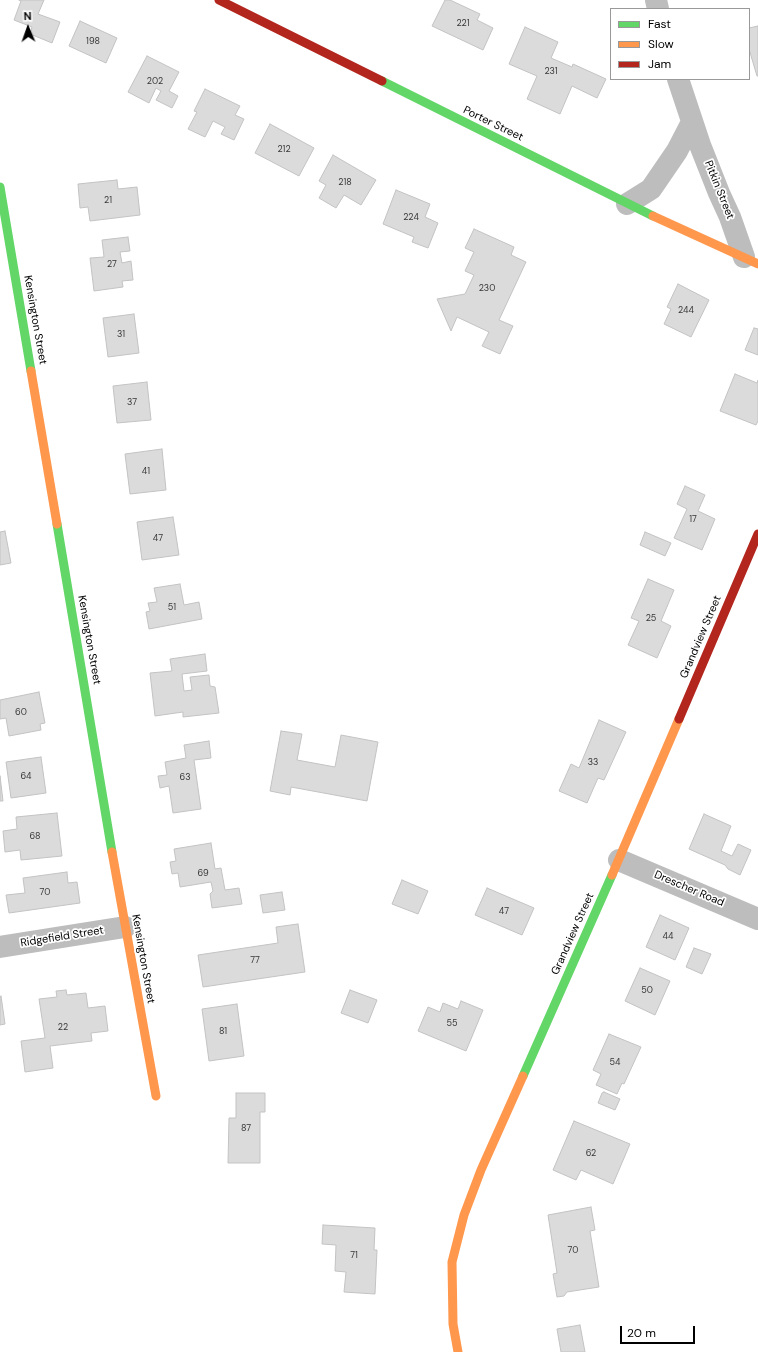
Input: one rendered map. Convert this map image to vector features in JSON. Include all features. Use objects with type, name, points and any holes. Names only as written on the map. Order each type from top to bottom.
[{"type":"street","name":"Porter Street","points":[[219,0],[627,204],[751,261]]},
{"type":"street","name":"Pitkin Street","points":[[678,80],[718,193],[751,261]]},
{"type":"street","points":[[627,204],[651,189],[678,151],[692,122]]},
{"type":"street","name":"Kensington Street","points":[[0,187],[125,927],[156,1096]]},
{"type":"street","name":"Grandview Street","points":[[458,1352],[453,1324],[452,1262],[464,1215],[481,1170],[619,860],[758,534]]},
{"type":"street","name":"Drescher Road","points":[[619,860],[758,918]]},
{"type":"street","name":"Ridgefield Street","points":[[0,947],[125,927]]},
{"type":"building","points":[[19,0],[44,0],[38,14],[60,22],[52,43],[30,34],[32,27],[14,20],[21,1]]},
{"type":"building","points":[[445,0],[450,0],[480,14],[477,20],[493,28],[483,50],[432,26]]},
{"type":"building","points":[[80,21],[117,38],[106,63],[69,46]]},
{"type":"building","points":[[758,26],[758,76],[750,52],[750,28]]},
{"type":"building","points":[[525,27],[558,42],[551,58],[572,67],[573,64],[606,79],[597,98],[572,86],[560,114],[527,99],[537,76],[509,64]]},
{"type":"building","points":[[147,56],[179,72],[169,91],[178,96],[172,108],[156,100],[161,91],[156,88],[149,103],[128,92]]},
{"type":"building","points":[[205,89],[240,106],[235,115],[244,119],[234,140],[221,134],[225,127],[213,121],[205,137],[188,129],[197,112],[194,111]]},
{"type":"building","points":[[270,124],[314,148],[299,176],[255,153]]},
{"type":"building","points":[[333,155],[376,180],[361,205],[344,195],[336,208],[319,198],[326,185],[319,181]]},
{"type":"building","points":[[117,180],[118,189],[137,187],[140,215],[90,221],[88,207],[80,208],[78,184]]},
{"type":"building","points":[[396,190],[430,204],[425,217],[438,223],[428,248],[412,242],[414,237],[383,224]]},
{"type":"building","points":[[474,229],[514,247],[511,255],[526,262],[499,320],[513,326],[500,354],[482,346],[489,332],[457,317],[451,331],[437,299],[465,294],[474,275],[465,271],[474,252],[465,248]]},
{"type":"building","points":[[128,237],[130,251],[120,252],[122,263],[131,261],[133,280],[122,281],[123,287],[94,291],[90,258],[104,257],[102,240]]},
{"type":"building","points":[[678,284],[709,300],[691,337],[664,324],[671,309],[667,307]]},
{"type":"building","points":[[134,314],[139,353],[108,357],[103,318]]},
{"type":"building","points":[[754,328],[758,329],[758,355],[745,350]]},
{"type":"building","points":[[735,374],[757,383],[758,380],[758,421],[756,425],[720,411]]},
{"type":"building","points":[[147,382],[151,420],[117,423],[113,386]]},
{"type":"building","points":[[162,449],[166,490],[130,494],[125,454]]},
{"type":"building","points":[[685,486],[705,495],[698,511],[715,519],[702,550],[674,538],[687,509],[677,504]]},
{"type":"building","points":[[173,517],[179,555],[142,560],[137,522]]},
{"type":"building","points":[[5,531],[11,563],[0,565],[0,532]]},
{"type":"building","points":[[645,532],[671,543],[665,556],[640,545]]},
{"type":"building","points":[[648,579],[674,590],[661,621],[671,626],[657,658],[628,645],[639,621],[631,618]]},
{"type":"building","points":[[180,584],[184,605],[199,602],[202,619],[149,629],[146,612],[150,611],[148,603],[157,602],[154,588]]},
{"type":"building","points":[[205,654],[207,671],[182,674],[184,691],[192,690],[190,677],[209,675],[210,686],[215,687],[219,713],[183,717],[183,712],[155,716],[150,673],[172,671],[170,659]]},
{"type":"building","points":[[39,692],[45,723],[40,724],[41,730],[9,736],[6,718],[0,719],[0,700]]},
{"type":"building","points":[[599,720],[626,732],[604,780],[598,778],[587,803],[559,791],[571,764],[579,768]]},
{"type":"building","points":[[281,731],[302,734],[297,760],[335,767],[341,735],[378,742],[367,801],[291,787],[290,795],[270,791]]},
{"type":"building","points":[[209,741],[211,758],[194,760],[201,809],[173,813],[169,786],[160,788],[158,776],[167,775],[165,762],[186,758],[184,745]]},
{"type":"building","points":[[41,757],[46,793],[11,798],[6,762]]},
{"type":"building","points":[[0,776],[3,801],[0,801]]},
{"type":"building","points":[[57,813],[62,856],[21,860],[20,850],[5,852],[3,831],[17,829],[16,817]]},
{"type":"building","points":[[704,814],[731,826],[721,851],[732,856],[738,844],[751,850],[740,875],[728,869],[725,865],[689,849]]},
{"type":"building","points":[[211,843],[215,869],[221,868],[225,890],[239,888],[242,904],[212,908],[210,894],[213,891],[211,882],[180,887],[178,873],[172,874],[170,862],[176,861],[174,849]]},
{"type":"building","points":[[67,872],[68,883],[77,882],[80,903],[9,913],[6,895],[25,893],[23,878]]},
{"type":"building","points":[[402,880],[428,891],[418,914],[392,904]]},
{"type":"building","points":[[487,888],[534,908],[522,935],[475,915]]},
{"type":"building","points":[[282,892],[285,910],[263,913],[260,895]]},
{"type":"building","points":[[660,915],[689,928],[675,960],[646,947]]},
{"type":"building","points":[[298,924],[305,972],[203,987],[198,955],[278,943],[276,927]]},
{"type":"building","points":[[694,948],[711,954],[702,974],[686,967]]},
{"type":"building","points":[[640,968],[670,981],[655,1015],[625,1001]]},
{"type":"building","points":[[66,990],[67,995],[86,993],[88,1008],[105,1006],[108,1031],[91,1033],[92,1041],[50,1046],[53,1068],[25,1072],[21,1041],[45,1038],[39,999],[57,997],[56,991]]},
{"type":"building","points":[[350,990],[377,1000],[368,1023],[341,1013]]},
{"type":"building","points":[[1,996],[5,1024],[0,1025],[0,997]]},
{"type":"building","points":[[461,1001],[483,1010],[466,1051],[418,1031],[428,1007],[440,1012],[443,1003],[458,1009]]},
{"type":"building","points":[[237,1004],[244,1056],[209,1061],[202,1009]]},
{"type":"building","points":[[609,1034],[641,1047],[624,1084],[622,1083],[617,1094],[596,1085],[601,1074],[593,1070]]},
{"type":"building","points":[[604,1092],[620,1099],[615,1110],[598,1103],[602,1093]]},
{"type":"building","points":[[236,1093],[265,1093],[265,1112],[260,1112],[260,1163],[228,1163],[229,1118],[236,1118]]},
{"type":"building","points":[[574,1121],[630,1144],[613,1184],[581,1170],[576,1180],[553,1170]]},
{"type":"building","points":[[591,1207],[595,1230],[590,1231],[599,1287],[567,1292],[564,1296],[557,1297],[553,1274],[557,1273],[548,1215]]},
{"type":"building","points":[[323,1225],[375,1228],[374,1250],[377,1250],[375,1294],[344,1292],[346,1272],[335,1271],[336,1245],[322,1244]]},
{"type":"building","points":[[580,1325],[585,1352],[561,1352],[557,1329]]},
{"type":"traffic: fast","points":[[382,81],[653,216]]},
{"type":"traffic: fast","points":[[0,187],[31,371]]},
{"type":"traffic: fast","points":[[57,524],[112,852]]},
{"type":"traffic: fast","points":[[523,1076],[612,875]]},
{"type":"traffic: slow","points":[[653,216],[758,264]]},
{"type":"traffic: slow","points":[[31,371],[57,524]]},
{"type":"traffic: slow","points":[[612,875],[679,719]]},
{"type":"traffic: slow","points":[[112,852],[156,1096]]},
{"type":"traffic: slow","points":[[458,1352],[453,1324],[452,1262],[464,1215],[481,1170],[523,1076]]},
{"type":"traffic: jam","points":[[219,0],[382,81]]},
{"type":"traffic: jam","points":[[679,719],[758,534]]}]
